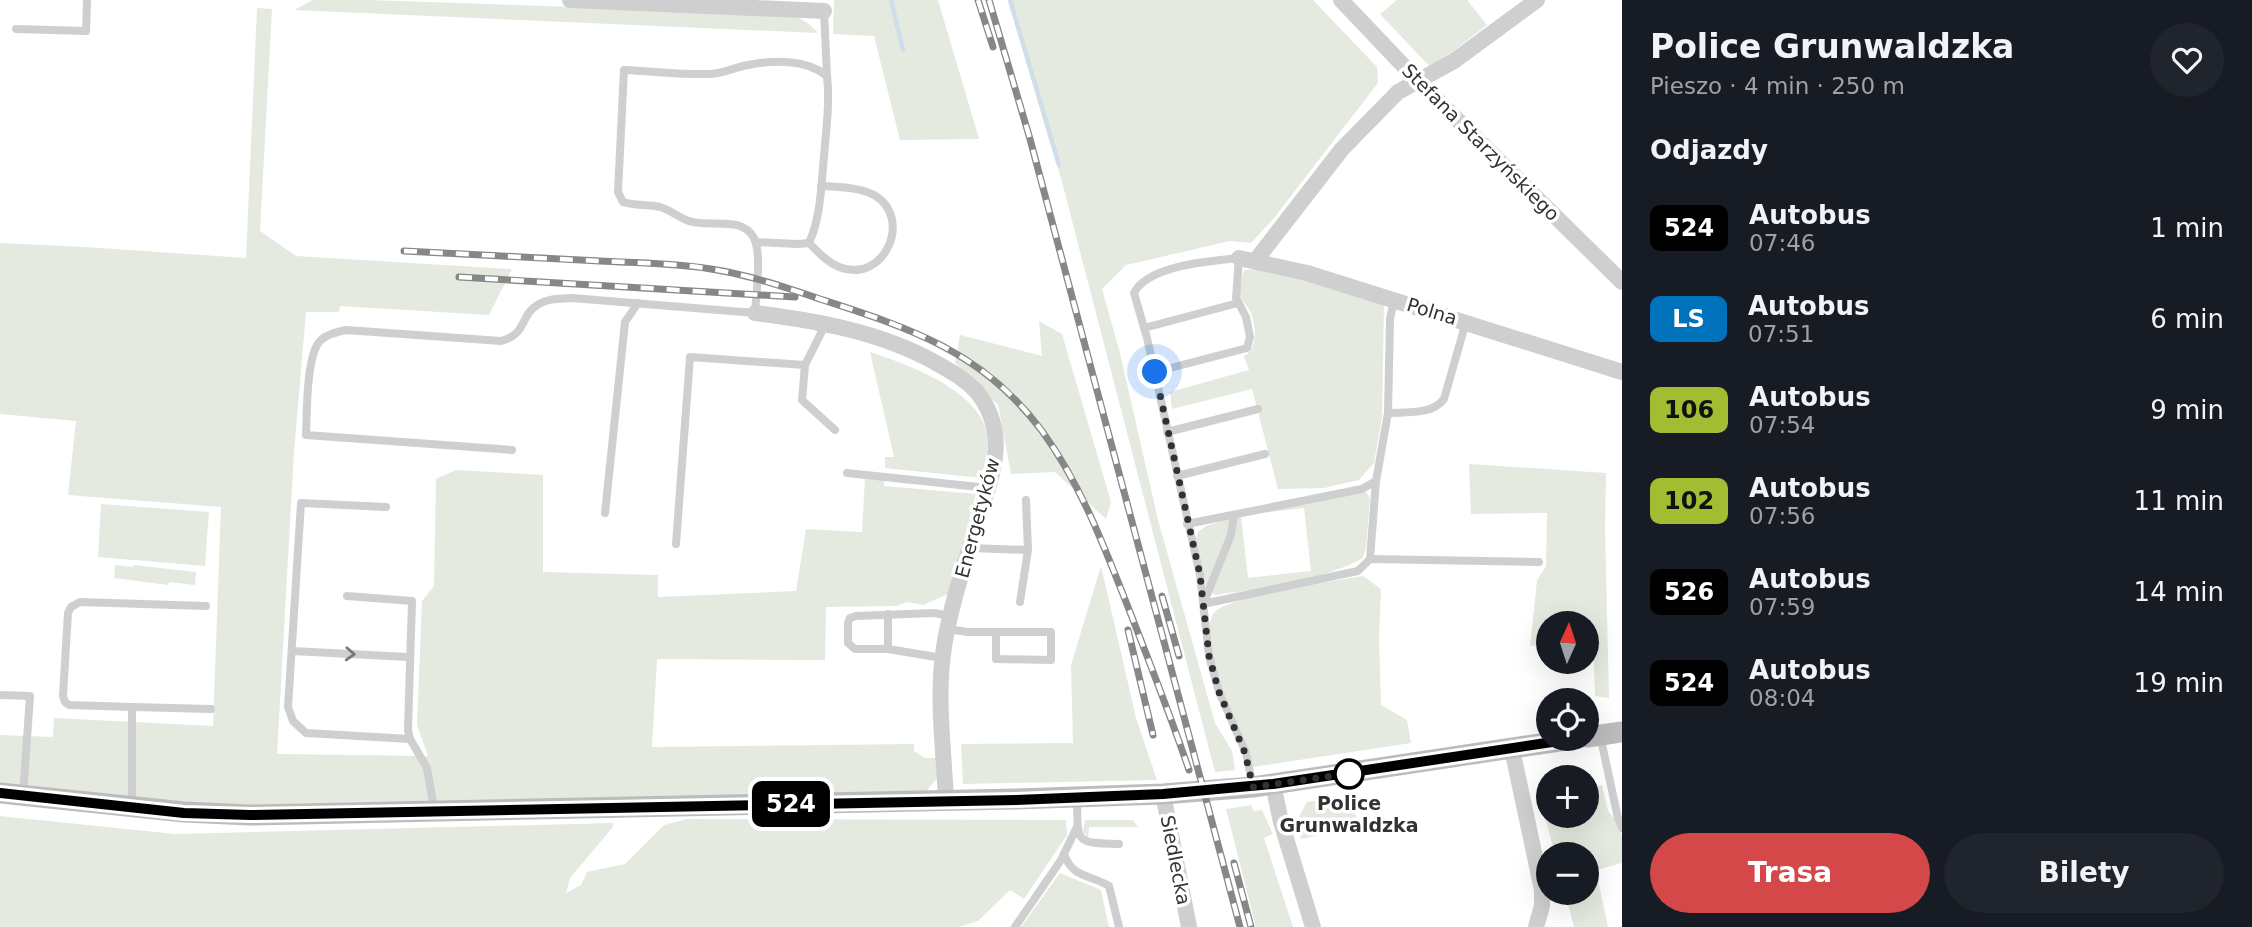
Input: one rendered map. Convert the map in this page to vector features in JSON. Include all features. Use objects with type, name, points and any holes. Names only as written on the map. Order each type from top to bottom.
[{"type":"main road","points":[[1599,735],[1622,732]]},
{"type":"main road","points":[[0,793],[226,814],[1076,798],[1263,785],[1536,745]]},
{"type":"street","points":[[570,0],[824,11]]},
{"type":"street","name":"Stefana Starzyńskiego","points":[[1341,0],[1417,80],[1622,282]]},
{"type":"street","points":[[1256,260],[1342,149],[1398,92],[1454,61],[1537,0]]},
{"type":"street","name":"Polna","points":[[1239,258],[1256,260],[1394,300],[1622,372]]},
{"type":"street","name":"Energetyków","points":[[755,313],[826,323],[866,334],[925,357],[971,386],[988,409],[995,432],[995,459],[949,623],[942,658],[940,707],[946,801]]},
{"type":"street","points":[[1512,749],[1542,890],[1542,906],[1535,927]]},
{"type":"street","points":[[1263,785],[1280,822],[1313,927]]},
{"type":"street","name":"Siedlecka","points":[[1163,794],[1189,927]]},
{"type":"lane","points":[[16,29],[86,31],[87,0]]},
{"type":"lane","points":[[809,243],[815,231],[829,94],[824,11]]},
{"type":"lane","points":[[512,450],[306,435],[312,356],[320,342],[330,334],[346,330],[501,341],[512,338],[522,329],[525,318],[536,305],[548,300],[572,298],[755,313],[757,267],[756,242],[752,234],[734,224],[689,221],[660,207],[633,206],[622,202],[618,192],[624,70],[711,74],[746,65],[785,62],[817,67],[827,76]]},
{"type":"lane","points":[[756,242],[809,243],[839,267],[870,267],[880,260],[892,236],[892,220],[888,207],[876,196],[859,190],[821,186]]},
{"type":"lane","points":[[1155,372],[1247,348],[1250,337],[1246,317],[1235,292],[1239,258],[1193,264],[1166,271],[1138,285],[1134,293],[1155,372],[1200,575],[1213,674],[1245,753],[1263,785]]},
{"type":"lane","points":[[1203,604],[1358,570],[1370,559],[1376,481],[1388,413],[1390,319],[1394,300]]},
{"type":"lane","points":[[605,513],[625,322],[638,303]]},
{"type":"lane","points":[[1144,328],[1238,303]]},
{"type":"lane","points":[[1388,413],[1438,407],[1444,399],[1466,322]]},
{"type":"lane","points":[[826,323],[805,365],[802,400],[835,430]]},
{"type":"lane","points":[[676,544],[690,357],[805,365]]},
{"type":"lane","points":[[1167,432],[1258,409]]},
{"type":"lane","points":[[1177,477],[1265,454]]},
{"type":"lane","points":[[847,473],[988,488]]},
{"type":"lane","points":[[1187,524],[1362,489],[1376,481]]},
{"type":"lane","points":[[1020,602],[1028,550],[1026,500]]},
{"type":"lane","points":[[386,507],[302,503],[288,707],[293,720],[306,733],[410,739]]},
{"type":"lane","points":[[1203,604],[1231,535],[1234,515]]},
{"type":"lane","points":[[970,548],[1028,550]]},
{"type":"lane","points":[[1370,559],[1539,562]]},
{"type":"lane","points":[[347,596],[412,601],[408,730],[410,739],[427,768],[434,812]]},
{"type":"lane","points":[[206,606],[80,602],[71,607],[68,612],[64,648],[63,696],[69,705],[211,709]]},
{"type":"lane","points":[[942,658],[888,649],[855,649],[848,643],[850,618],[934,613],[949,623],[996,632],[1051,632],[1051,660],[996,659],[996,632]]},
{"type":"lane","points":[[888,614],[888,649]]},
{"type":"lane","points":[[292,650],[409,657]]},
{"type":"lane","points":[[0,695],[30,696],[23,796]]},
{"type":"lane","points":[[132,707],[132,807]]},
{"type":"lane","points":[[1594,751],[1622,828]]},
{"type":"lane","points":[[1076,798],[1077,827],[1081,839],[1087,843],[1119,844]]},
{"type":"lane","points":[[1015,927],[1065,854],[1077,827]]},
{"type":"lane","points":[[1065,854],[1068,865],[1077,873],[1109,886],[1119,927]]},
{"type":"shaded area","points":[[313,0],[775,14],[799,18],[818,33],[294,10]]},
{"type":"shaded area","points":[[834,0],[938,0],[979,139],[900,140],[874,36],[833,34]]},
{"type":"shaded area","points":[[1008,0],[1313,0],[1377,67],[1378,83],[1274,218],[1251,243],[1230,241],[1126,265],[1102,289],[1120,353],[1158,520],[1215,723],[1232,751],[1235,770],[1215,772],[1062,182]]},
{"type":"shaded area","points":[[1397,0],[1467,0],[1487,25],[1431,68],[1380,14]]},
{"type":"shaded area","points":[[257,8],[272,9],[260,231],[296,256],[512,269],[489,315],[340,306],[339,312],[306,312],[294,452],[277,754],[428,756],[417,725],[422,601],[434,586],[436,479],[456,470],[543,475],[543,572],[658,575],[658,597],[796,591],[806,529],[862,532],[865,479],[884,480],[884,486],[976,494],[948,594],[923,605],[908,602],[896,606],[826,607],[825,660],[657,659],[652,747],[914,744],[914,751],[925,758],[937,758],[938,777],[925,793],[270,806],[161,803],[0,786],[0,735],[53,737],[54,718],[213,726],[221,507],[68,495],[76,421],[0,414],[0,243],[246,258]]},
{"type":"shaded area","points":[[1266,268],[1384,305],[1382,417],[1374,463],[1359,480],[1324,488],[1278,489],[1252,389],[1172,409],[1170,392],[1249,370],[1244,356],[1252,347],[1255,329],[1250,311],[1240,297],[1240,287],[1244,270]]},
{"type":"shaded area","points":[[1039,321],[1062,334],[1111,502],[1106,519],[1055,472],[1011,474],[998,405],[955,363],[960,335],[1042,356]]},
{"type":"shaded area","points":[[870,352],[934,378],[964,398],[976,410],[984,424],[987,437],[981,478],[885,468],[885,457],[894,457]]},
{"type":"shaded area","points":[[1469,464],[1606,473],[1609,698],[1599,697],[1599,688],[1595,688],[1594,674],[1600,674],[1600,611],[1536,611],[1536,645],[1530,646],[1537,580],[1546,566],[1547,513],[1471,514]]},
{"type":"shaded area","points":[[1366,492],[1370,498],[1363,558],[1330,572],[1252,590],[1215,595],[1207,589],[1195,542],[1198,532],[1206,526],[1241,515],[1248,578],[1311,571],[1304,508],[1253,514]]},
{"type":"shaded area","points":[[101,504],[209,512],[205,566],[98,557]]},
{"type":"shaded area","points":[[115,565],[196,572],[195,585],[169,582],[168,585],[114,578]]},
{"type":"shaded area","points":[[1101,566],[1136,718],[1157,780],[963,784],[961,744],[1073,743],[1071,665]]},
{"type":"shaded area","points":[[1363,576],[1381,589],[1381,705],[1407,720],[1411,743],[1253,767],[1214,665],[1209,631],[1213,614],[1222,607],[1258,595]]},
{"type":"shaded area","points":[[1602,785],[1608,811],[1618,823],[1622,837],[1622,863],[1599,869],[1599,842],[1552,842],[1548,828],[1599,828],[1599,786]]},
{"type":"shaded area","points":[[1350,795],[1359,827],[1301,839],[1297,821],[1307,802]]},
{"type":"shaded area","points":[[1251,805],[1254,811],[1262,810],[1273,834],[1264,838],[1293,927],[1256,927],[1226,809]]},
{"type":"shaded area","points":[[0,816],[175,834],[613,823],[613,827],[570,878],[566,893],[581,885],[587,872],[625,864],[664,825],[687,819],[1066,820],[1067,835],[1024,899],[1010,890],[978,921],[959,927],[0,927]]},
{"type":"shaded area","points":[[1085,820],[1133,820],[1138,827],[1089,827],[1088,838],[1083,831]]},
{"type":"shaded area","points":[[1060,873],[1101,890],[1109,927],[1021,927]]},
{"type":"shaded area","points":[[1599,884],[1608,927],[1574,927],[1568,905],[1599,905]]},
{"type":"waterway","points":[[891,0],[903,50]]},
{"type":"waterway","points":[[1010,0],[1059,165]]},
{"type":"railway","points":[[978,0],[993,47]]},
{"type":"railway","points":[[989,0],[1030,139],[1240,927]]},
{"type":"railway","points":[[404,251],[670,264],[726,272],[782,286],[916,333],[970,362],[1019,404],[1042,431],[1069,474],[1092,518],[1189,770]]},
{"type":"railway","points":[[459,277],[795,297]]},
{"type":"railway","points":[[1162,596],[1179,656]]},
{"type":"railway","points":[[1128,630],[1153,735]]},
{"type":"railway","points":[[1234,863],[1251,927]]},
{"type":"bus line","name":"524","points":[[0,793],[184,813],[250,815],[1076,798],[1253,787],[1536,745]]},
{"type":"place","name":"Police Grunwaldzka","points":[[1349,774]]},
{"type":"route","points":[[1155,372],[1200,575],[1209,656],[1219,692],[1249,764],[1253,787],[1353,773],[1349,774]]}]
